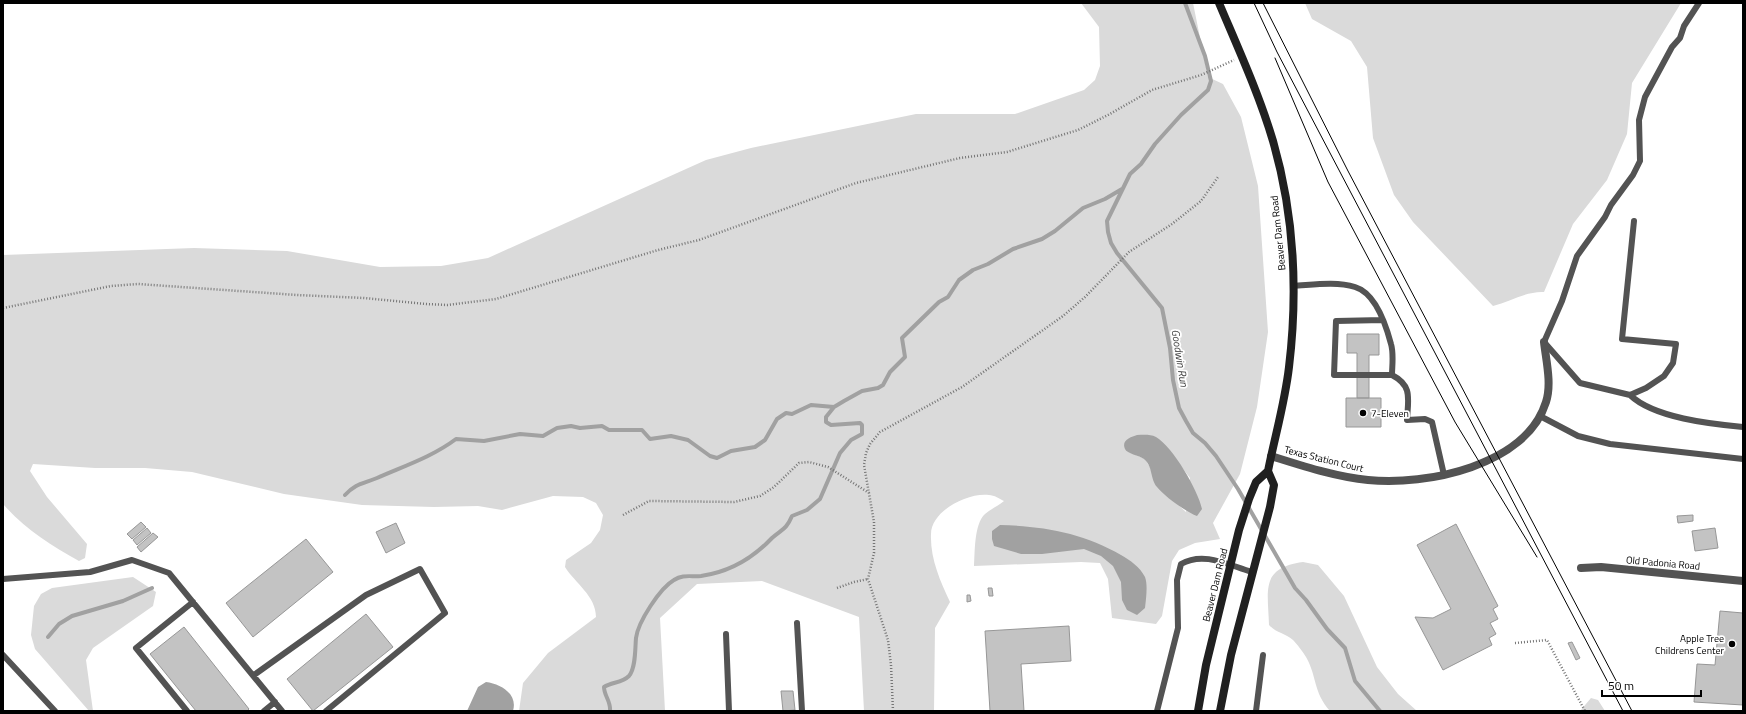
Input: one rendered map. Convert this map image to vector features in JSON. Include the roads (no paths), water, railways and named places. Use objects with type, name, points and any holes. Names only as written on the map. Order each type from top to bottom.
[{"type":"main road","name":"Beaver Dam Road","points":[[1219,3],[1242,58],[1273,140],[1288,212],[1292,251],[1293,286],[1289,368],[1268,471],[1274,485],[1270,507],[1231,655],[1220,711]]},
{"type":"main road","name":"Beaver Dam Road","points":[[1198,711],[1206,665],[1239,530],[1256,482],[1268,471]]},
{"type":"street","name":"Texas Station Court","points":[[1271,456],[1325,472],[1367,480],[1392,482],[1444,475],[1479,463],[1508,448],[1532,429],[1540,416],[1546,402],[1548,385],[1544,342]]},
{"type":"street","name":"Old Padonia Road","points":[[1581,568],[1601,567],[1743,581]]},
{"type":"lane","points":[[1699,3],[1684,26],[1680,38],[1669,52],[1644,97],[1639,120],[1640,161],[1633,175],[1610,205],[1605,217],[1577,256],[1562,301],[1544,342],[1580,383],[1630,395],[1658,412],[1716,425],[1743,427]]},
{"type":"lane","points":[[1630,395],[1646,388],[1664,376],[1673,363],[1676,344],[1622,339],[1634,221]]},
{"type":"lane","points":[[1293,286],[1342,284],[1354,286],[1364,291],[1383,320],[1392,346],[1392,375]]},
{"type":"lane","points":[[1383,320],[1336,321],[1334,375],[1392,375],[1402,381],[1406,386],[1408,393],[1407,420],[1425,419],[1432,422],[1444,475]]},
{"type":"lane","points":[[1540,416],[1578,436],[1610,444],[1743,459]]},
{"type":"lane","points":[[1157,711],[1178,628],[1177,580],[1181,564],[1198,557],[1252,572]]},
{"type":"lane","points":[[3,579],[90,572],[132,560],[169,573],[282,711]]},
{"type":"lane","points":[[254,675],[366,596],[420,569],[445,613],[326,711]]},
{"type":"lane","points":[[187,711],[136,648],[193,602]]},
{"type":"lane","points":[[797,623],[802,711]]},
{"type":"lane","points":[[726,634],[729,711]]},
{"type":"lane","points":[[3,655],[55,711]]},
{"type":"lane","points":[[1256,711],[1262,655]]},
{"type":"lane","points":[[264,711],[275,702]]},
{"type":"waterway","name":"Goodwin Run","points":[[1185,3],[1205,56],[1211,81],[1208,90],[1181,115],[1155,144],[1141,164],[1130,174],[1107,221],[1111,243],[1117,253],[1162,308],[1170,348],[1173,380],[1179,408],[1186,421],[1193,433],[1205,443],[1216,456],[1238,489],[1295,588],[1306,600],[1327,629],[1345,648],[1355,681],[1380,711]]},
{"type":"waterway","points":[[610,711],[604,687],[623,680],[629,676],[633,668],[636,638],[641,623],[650,606],[662,590],[677,578],[712,574],[731,568],[740,563],[757,552],[784,529],[792,516],[807,510],[820,499],[840,453],[851,440],[862,434],[862,425],[860,423],[831,425],[826,422],[826,417],[834,407],[862,391],[878,388],[883,385],[890,372],[905,357],[902,338],[939,302],[948,297],[959,280],[973,270],[988,264],[1013,249],[1042,239],[1055,231],[1083,208],[1105,199],[1122,189]]},
{"type":"waterway","points":[[345,495],[356,486],[428,456],[456,439],[484,441],[520,434],[543,436],[557,428],[571,426],[580,428],[602,426],[609,430],[642,430],[650,439],[671,436],[688,440],[710,456],[717,458],[731,451],[755,447],[765,440],[777,419],[786,413],[792,414],[811,405],[834,407]]},
{"type":"waterway","points":[[48,637],[59,624],[72,616],[123,601],[152,588]]},
{"type":"tram line","points":[[1254,3],[1277,52],[1623,711]]},
{"type":"tram line","points":[[1263,3],[1348,171],[1632,711]]},
{"type":"tram line","points":[[1275,58],[1328,182],[1455,422],[1537,557]]},
{"type":"place","name":"7-Eleven","points":[[1363,413]]},
{"type":"place","name":"Apple Tree Childrens Center","points":[[1732,644]]}]
